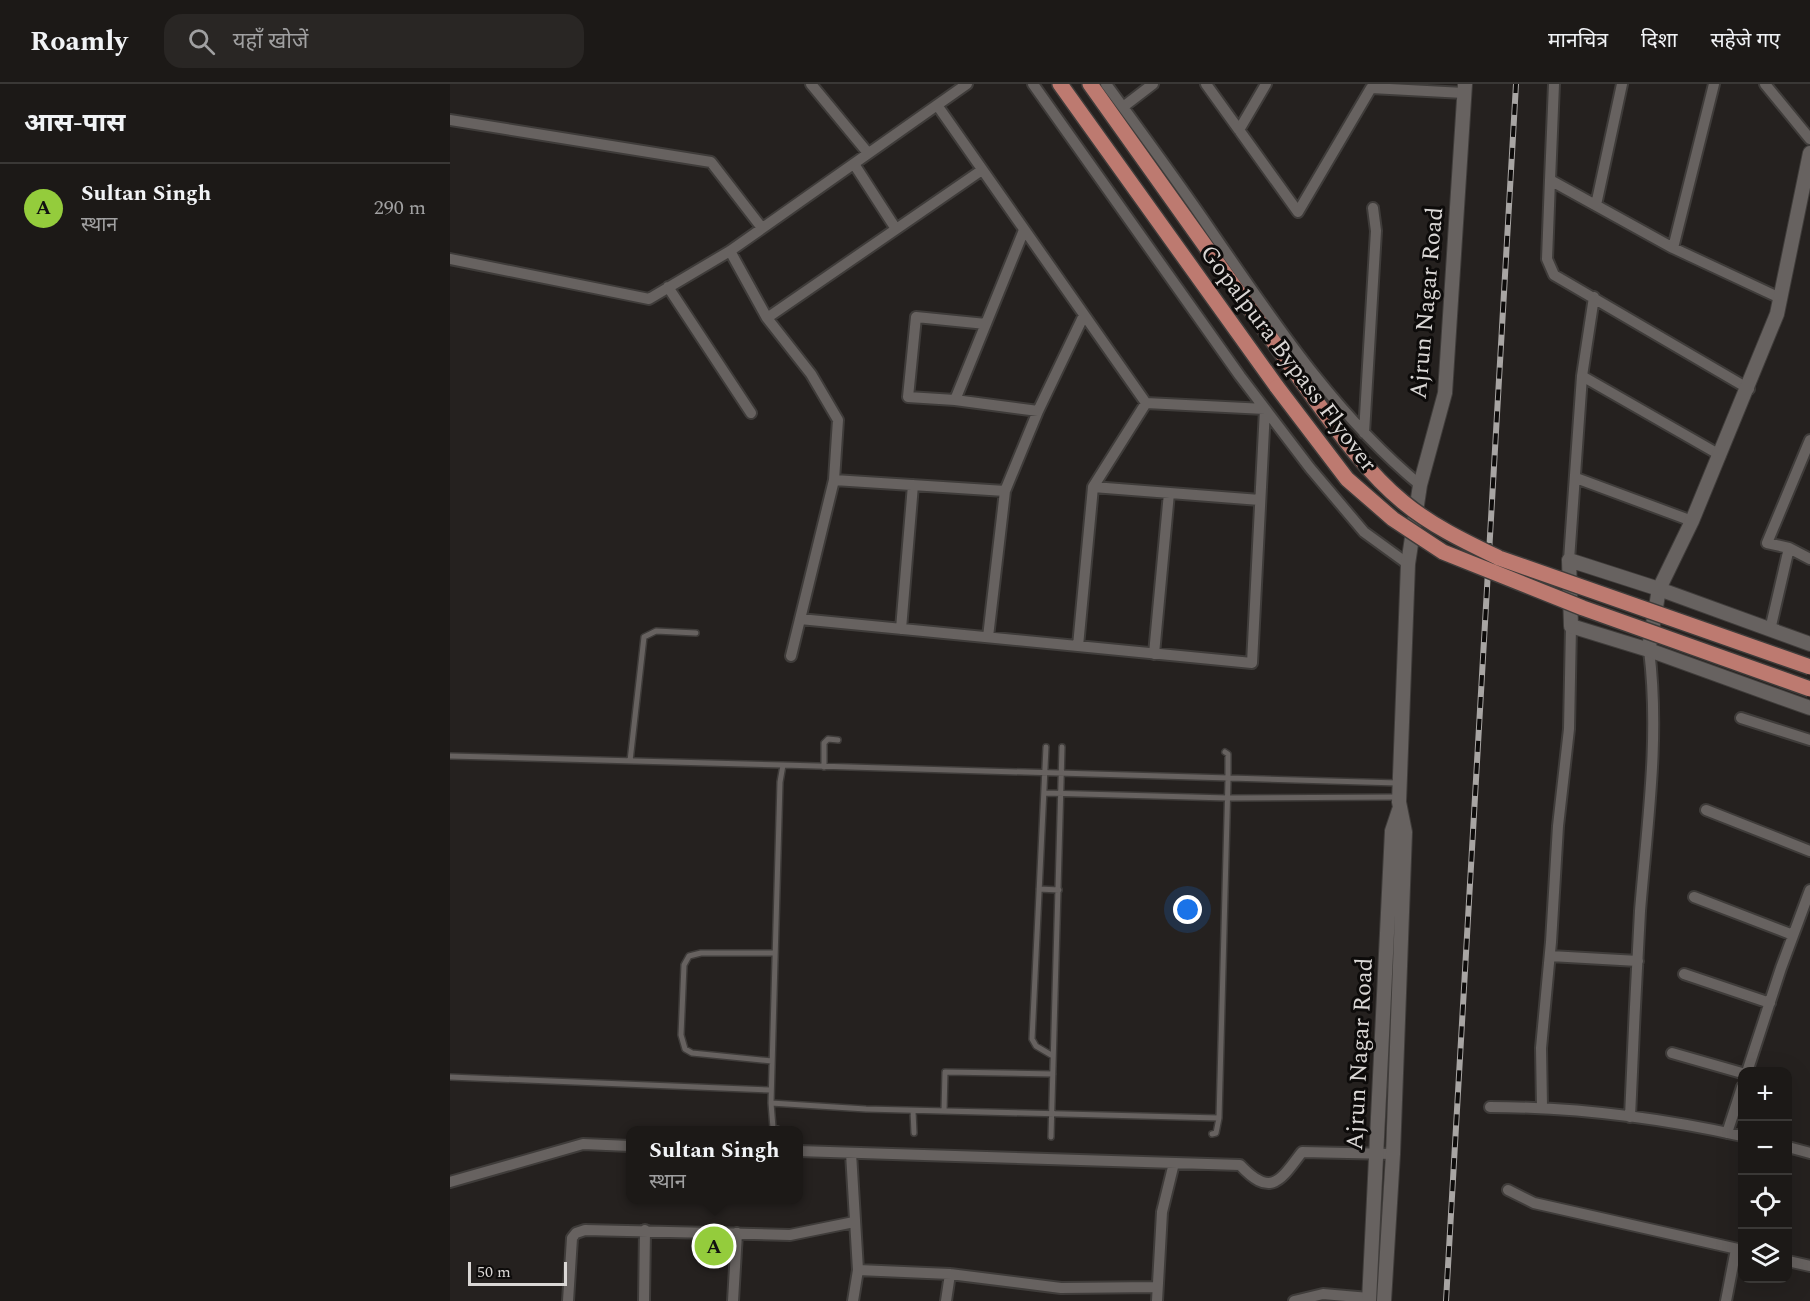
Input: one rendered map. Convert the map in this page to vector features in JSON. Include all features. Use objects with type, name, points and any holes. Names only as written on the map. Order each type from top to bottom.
[{"type":"main road","name":"Gopalpura Bypass Flyover","points":[[1060,84],[1277,387],[1347,478],[1393,519],[1443,552],[1500,576],[1810,689]]},
{"type":"main road","name":"Gopalpura Bypass Flyover","points":[[1090,84],[1299,379],[1352,449],[1403,502],[1450,534],[1499,558],[1810,667]]},
{"type":"street","points":[[811,84],[868,153]]},
{"type":"street","points":[[450,259],[649,299],[730,251],[937,105],[951,89],[967,84]]},
{"type":"street","points":[[1033,84],[1265,409],[1364,532],[1408,564]]},
{"type":"street","points":[[1106,84],[1298,354],[1343,412],[1420,485]]},
{"type":"street","points":[[1123,107],[1153,84]]},
{"type":"street","points":[[1206,84],[1298,212],[1371,88],[1464,88]]},
{"type":"street","points":[[1239,130],[1266,84]]},
{"type":"street","points":[[1554,84],[1546,259],[1549,268],[1554,275],[1749,389]]},
{"type":"street","points":[[1596,205],[1622,84]]},
{"type":"street","points":[[1673,248],[1714,84]]},
{"type":"street","points":[[1765,84],[1810,139]]},
{"type":"street","name":"Ajrun Nagar Road","points":[[1369,1299],[1392,831],[1400,797],[1408,564],[1420,485],[1445,393],[1464,88]]},
{"type":"street","points":[[937,105],[1146,404]]},
{"type":"street","points":[[450,120],[711,162],[762,228]]},
{"type":"street","points":[[1630,1117],[1652,757],[1653,679],[1649,650],[1659,589],[1692,521],[1749,389],[1777,314],[1807,187],[1810,153]]},
{"type":"street","points":[[854,164],[896,229]]},
{"type":"street","points":[[767,318],[982,170]]},
{"type":"street","points":[[1550,180],[1673,248],[1780,298]]},
{"type":"street","points":[[1364,433],[1376,231],[1373,208]]},
{"type":"street","points":[[955,400],[1024,231]]},
{"type":"street","points":[[730,251],[767,318],[811,375],[838,420],[834,480],[791,656]]},
{"type":"street","points":[[668,287],[751,413]]},
{"type":"street","points":[[1542,1107],[1541,1048],[1550,956],[1558,826],[1569,729],[1571,626],[1569,560],[1582,376],[1594,297]]},
{"type":"street","points":[[988,637],[1005,491],[1038,411],[1084,315]]},
{"type":"street","points":[[986,324],[916,317],[908,397],[955,400],[1038,411]]},
{"type":"street","points":[[1582,376],[1720,455]]},
{"type":"street","points":[[1146,404],[1265,409]]},
{"type":"street","points":[[1078,646],[1093,487],[1146,404]]},
{"type":"street","points":[[800,619],[1252,663],[1265,409]]},
{"type":"street","points":[[1810,440],[1767,543],[1789,548],[1810,559]]},
{"type":"street","points":[[1576,478],[1692,521]]},
{"type":"street","points":[[834,480],[1005,491]]},
{"type":"street","points":[[901,629],[913,485]]},
{"type":"street","points":[[1093,487],[1260,500]]},
{"type":"street","points":[[1154,654],[1169,493]]},
{"type":"street","points":[[1770,630],[1789,548]]},
{"type":"street","points":[[1569,560],[1659,589],[1810,644]]},
{"type":"street","points":[[1571,626],[1649,650],[1810,708]]},
{"type":"street","points":[[1742,718],[1810,740]]},
{"type":"street","name":"Ajrun Nagar Road","points":[[1384,1301],[1393,1154],[1406,831],[1400,797]]},
{"type":"street","points":[[1706,810],[1810,851]]},
{"type":"street","points":[[1749,1067],[1810,890]]},
{"type":"street","points":[[1694,897],[1793,935]]},
{"type":"street","points":[[1550,956],[1638,961]]},
{"type":"street","points":[[1684,974],[1770,1003]]},
{"type":"street","points":[[1672,1053],[1738,1072]]},
{"type":"street","points":[[1727,1133],[1738,1101]]},
{"type":"street","points":[[1490,1107],[1542,1107],[1680,1123],[1738,1135]]},
{"type":"street","points":[[450,1182],[583,1144],[626,1146]]},
{"type":"street","points":[[1792,1149],[1810,1153]]},
{"type":"street","points":[[803,1151],[1240,1165],[1254,1180],[1268,1184],[1280,1179],[1302,1152],[1393,1154]]},
{"type":"street","points":[[851,1153],[858,1270],[853,1301]]},
{"type":"street","points":[[1157,1301],[1162,1212],[1173,1163]]},
{"type":"street","points":[[1508,1190],[1534,1203],[1738,1250]]},
{"type":"street","points":[[568,1301],[572,1238],[576,1233],[585,1230],[790,1235],[854,1222]]},
{"type":"street","points":[[644,1301],[645,1230]]},
{"type":"street","points":[[733,1301],[737,1233]]},
{"type":"street","points":[[1726,1301],[1738,1254]]},
{"type":"street","points":[[1792,1262],[1810,1266]]},
{"type":"street","points":[[858,1270],[950,1274],[1061,1288],[1157,1287]]},
{"type":"street","points":[[946,1301],[950,1274]]},
{"type":"street","points":[[1294,1301],[1323,1294],[1369,1299]]},
{"type":"lane","points":[[630,761],[644,637],[656,631],[696,633]]},
{"type":"lane","points":[[824,767],[824,742],[828,739],[838,740]]},
{"type":"lane","points":[[1046,747],[1032,1039],[1036,1046],[1053,1056]]},
{"type":"lane","points":[[1051,1137],[1062,747]]},
{"type":"lane","points":[[1212,1134],[1216,1134],[1219,1128],[1228,798],[1228,754],[1225,752]]},
{"type":"lane","points":[[450,756],[1228,780],[1400,797]]},
{"type":"lane","points":[[772,1126],[771,1090],[780,782],[783,765]]},
{"type":"lane","points":[[1045,793],[1228,798],[1400,797]]},
{"type":"lane","points":[[1039,889],[1059,890]]},
{"type":"lane","points":[[772,1061],[692,1053],[685,1049],[681,1035],[684,965],[689,956],[701,953],[775,953]]},
{"type":"lane","points":[[944,1111],[945,1072],[1053,1074]]},
{"type":"lane","points":[[450,1077],[771,1090]]},
{"type":"lane","points":[[771,1103],[913,1110],[1219,1118]]},
{"type":"lane","points":[[913,1110],[914,1133]]},
{"type":"building","points":[[698,1239],[732,1240],[731,1253],[697,1251]]},
{"type":"railway","points":[[1446,1301],[1516,84]]},
{"type":"place","name":"Sultan Singh","points":[[714,1246]]}]
